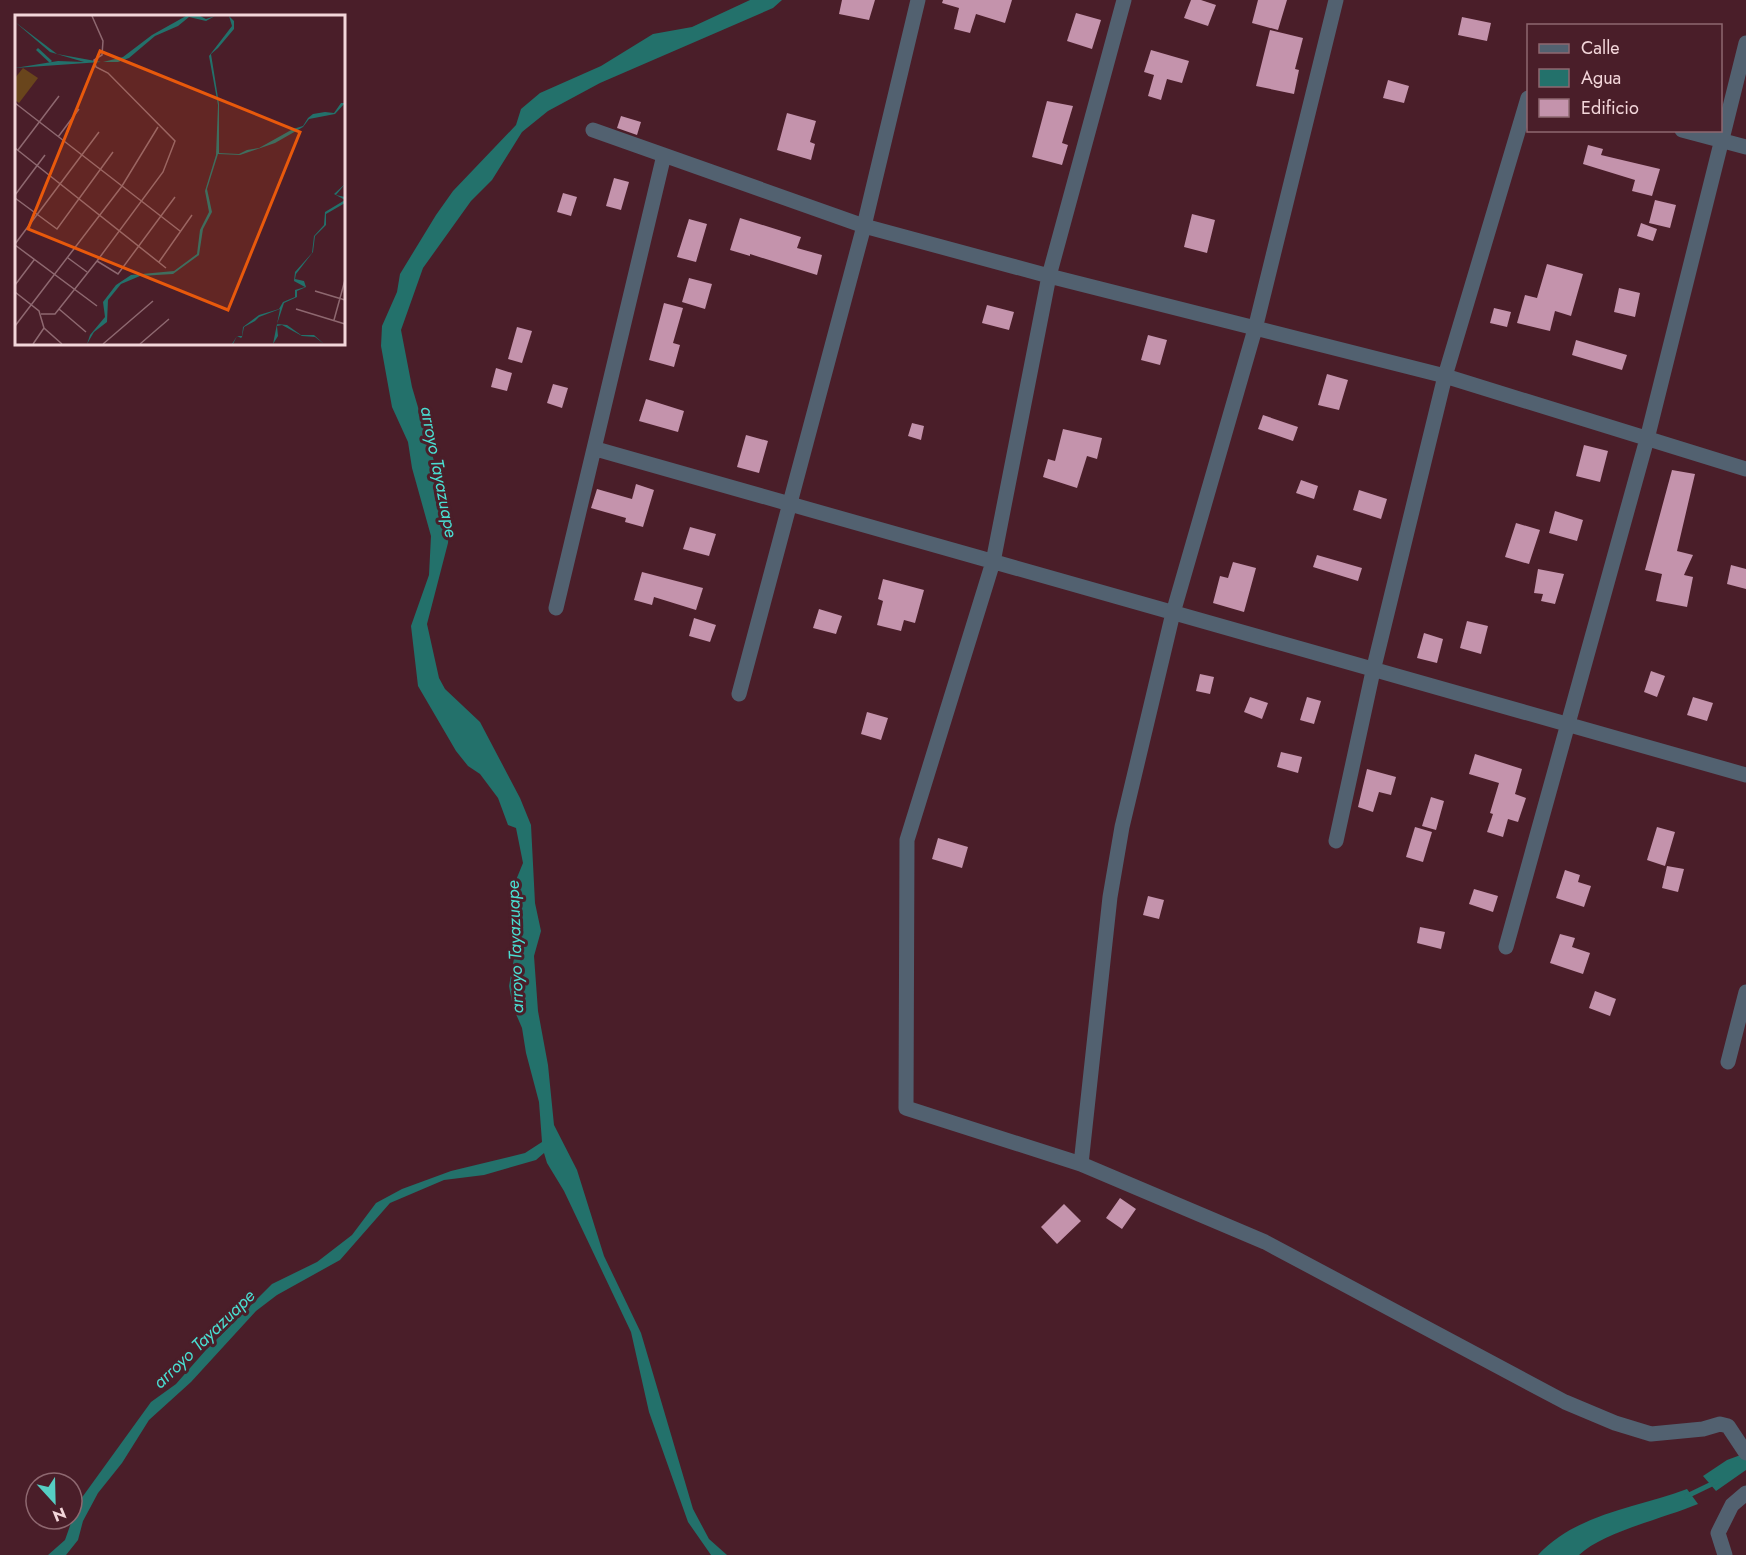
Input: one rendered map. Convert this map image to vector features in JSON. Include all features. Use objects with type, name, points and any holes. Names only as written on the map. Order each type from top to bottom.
[{"type":"street","points":[[739,694],[864,226],[918,0]]},
{"type":"street","points":[[1124,0],[1049,276],[993,562],[907,840],[906,1108],[1082,1164],[1265,1242],[1565,1402],[1615,1423],[1651,1434],[1703,1429],[1720,1424],[1728,1426],[1746,1453]]},
{"type":"street","points":[[1082,1164],[1110,897],[1122,827],[1173,613],[1255,329],[1336,0]]},
{"type":"street","points":[[1506,947],[1647,439],[1746,43]]},
{"type":"street","points":[[1336,841],[1373,670],[1445,376],[1527,101]]},
{"type":"street","points":[[593,130],[864,226],[1049,276],[1445,376],[1746,469]]},
{"type":"street","points":[[1690,132],[1746,147]]},
{"type":"street","points":[[556,608],[596,449],[664,155]]},
{"type":"street","points":[[596,449],[1746,775]]},
{"type":"street","points":[[1728,1062],[1746,992]]},
{"type":"street","points":[[1725,1555],[1718,1533],[1732,1505],[1746,1493]]},
{"type":"water","points":[[750,0],[782,0],[773,8],[600,83],[548,111],[522,132],[492,180],[471,201],[423,268],[401,330],[412,387],[450,515],[448,543],[427,624],[439,678],[445,689],[480,722],[520,798],[531,825],[535,903],[541,931],[534,956],[538,1011],[548,1065],[554,1125],[577,1170],[604,1256],[641,1333],[693,1509],[709,1539],[727,1555],[711,1555],[688,1522],[649,1412],[631,1332],[544,1153],[536,1160],[484,1175],[444,1180],[390,1203],[340,1260],[277,1295],[256,1311],[191,1382],[149,1420],[122,1463],[98,1493],[84,1519],[84,1495],[151,1402],[176,1384],[205,1351],[272,1284],[317,1262],[352,1235],[376,1203],[402,1189],[451,1171],[525,1153],[542,1142],[539,1102],[522,1028],[513,1007],[509,986],[519,931],[514,885],[523,863],[516,828],[508,825],[498,798],[480,774],[468,766],[456,751],[418,686],[411,626],[429,575],[431,536],[412,468],[408,442],[392,407],[381,346],[382,326],[397,292],[400,274],[436,215],[453,191],[516,125],[521,109],[540,93],[601,66],[653,34],[692,27]]},
{"type":"water","points":[[1746,1453],[1746,1470],[1716,1491],[1703,1476],[1727,1460]]},
{"type":"water","points":[[1687,1489],[1698,1504],[1618,1532],[1579,1555],[1538,1555],[1554,1541],[1589,1521]]},
{"type":"water","points":[[68,1531],[80,1531],[78,1540],[66,1555],[48,1555],[65,1540]]},
{"type":"building","points":[[842,0],[875,0],[869,20],[839,14]]},
{"type":"building","points":[[943,0],[1012,0],[1005,23],[976,14],[970,33],[954,29],[959,8],[942,3]]},
{"type":"building","points":[[1191,0],[1201,0],[1216,5],[1208,26],[1184,18]]},
{"type":"building","points":[[1258,0],[1287,0],[1278,30],[1252,23]]},
{"type":"building","points":[[1076,13],[1101,20],[1092,49],[1067,41]]},
{"type":"building","points":[[1462,17],[1491,23],[1487,41],[1458,35]]},
{"type":"building","points":[[1270,30],[1303,38],[1295,69],[1299,70],[1294,94],[1256,86]]},
{"type":"building","points":[[1151,50],[1189,61],[1182,83],[1167,79],[1161,100],[1148,96],[1154,75],[1144,72]]},
{"type":"building","points":[[1388,80],[1409,86],[1404,103],[1383,98]]},
{"type":"building","points":[[1047,101],[1073,106],[1062,143],[1068,145],[1062,165],[1032,157]]},
{"type":"building","points":[[787,113],[816,121],[810,142],[815,144],[811,160],[777,150]]},
{"type":"building","points":[[621,116],[641,122],[637,135],[617,128]]},
{"type":"building","points":[[1588,145],[1603,149],[1601,155],[1660,169],[1652,196],[1632,191],[1635,180],[1583,164]]},
{"type":"building","points":[[614,178],[629,182],[621,210],[606,206]]},
{"type":"building","points":[[563,193],[577,197],[571,216],[557,212]]},
{"type":"building","points":[[1655,200],[1676,205],[1670,228],[1649,223]]},
{"type":"building","points":[[1192,214],[1215,220],[1207,253],[1184,247]]},
{"type":"building","points":[[740,218],[801,237],[797,248],[822,255],[817,275],[730,250]]},
{"type":"building","points":[[689,219],[707,224],[696,262],[677,257]]},
{"type":"building","points":[[1641,223],[1657,229],[1653,241],[1637,236]]},
{"type":"building","points":[[1547,264],[1583,274],[1571,316],[1555,311],[1550,331],[1517,323],[1525,295],[1537,298]]},
{"type":"building","points":[[689,278],[712,284],[705,309],[682,302]]},
{"type":"building","points":[[1619,288],[1640,293],[1635,317],[1614,312]]},
{"type":"building","points":[[664,303],[683,308],[673,343],[680,345],[674,367],[649,360]]},
{"type":"building","points":[[987,305],[1014,312],[1009,330],[982,323]]},
{"type":"building","points":[[1494,308],[1511,312],[1507,327],[1490,323]]},
{"type":"building","points":[[517,327],[532,331],[522,363],[508,359]]},
{"type":"building","points":[[1148,335],[1167,340],[1160,365],[1141,360]]},
{"type":"building","points":[[1576,340],[1627,355],[1622,370],[1572,355]]},
{"type":"building","points":[[496,368],[512,373],[507,391],[491,387]]},
{"type":"building","points":[[1327,374],[1348,380],[1339,410],[1318,405]]},
{"type":"building","points":[[553,384],[568,388],[562,408],[547,403]]},
{"type":"building","points":[[646,399],[684,411],[678,432],[639,421]]},
{"type":"building","points":[[1263,415],[1298,427],[1293,441],[1258,429]]},
{"type":"building","points":[[912,423],[924,426],[921,440],[908,436]]},
{"type":"building","points":[[1063,429],[1102,438],[1097,459],[1087,456],[1077,488],[1043,477],[1048,459],[1055,461]]},
{"type":"building","points":[[746,435],[768,441],[759,473],[737,467]]},
{"type":"building","points":[[1584,445],[1608,451],[1600,482],[1576,476]]},
{"type":"building","points":[[1672,470],[1695,474],[1677,551],[1693,555],[1684,575],[1693,577],[1687,607],[1656,601],[1662,574],[1645,570]]},
{"type":"building","points":[[1301,480],[1318,486],[1314,499],[1296,493]]},
{"type":"building","points":[[636,484],[654,490],[643,527],[625,522],[626,518],[591,508],[597,489],[632,499]]},
{"type":"building","points":[[1359,490],[1387,499],[1381,519],[1353,510]]},
{"type":"building","points":[[1555,511],[1583,520],[1577,541],[1549,533]]},
{"type":"building","points":[[1516,523],[1540,530],[1529,564],[1505,557]]},
{"type":"building","points":[[690,527],[716,534],[709,556],[683,549]]},
{"type":"building","points":[[1317,555],[1362,568],[1358,581],[1313,567]]},
{"type":"building","points":[[1233,562],[1256,568],[1244,612],[1213,603],[1220,576],[1228,578]]},
{"type":"building","points":[[1731,565],[1746,569],[1746,589],[1727,584]]},
{"type":"building","points":[[1538,569],[1564,574],[1555,604],[1541,601],[1543,594],[1534,593]]},
{"type":"building","points":[[642,572],[703,588],[696,610],[654,597],[652,605],[634,600]]},
{"type":"building","points":[[883,579],[924,590],[915,623],[904,620],[901,631],[877,625],[883,601],[878,599]]},
{"type":"building","points":[[819,609],[842,616],[836,634],[813,628]]},
{"type":"building","points":[[694,618],[716,625],[710,642],[689,636]]},
{"type":"building","points":[[1467,621],[1488,626],[1481,654],[1460,648]]},
{"type":"building","points":[[1424,633],[1443,639],[1437,663],[1417,658]]},
{"type":"building","points":[[1651,671],[1665,676],[1657,697],[1644,692]]},
{"type":"building","points":[[1200,674],[1214,677],[1210,694],[1196,691]]},
{"type":"building","points":[[1250,697],[1268,703],[1262,719],[1244,712]]},
{"type":"building","points":[[1307,697],[1321,701],[1314,724],[1300,720]]},
{"type":"building","points":[[1693,697],[1713,703],[1707,721],[1687,715]]},
{"type":"building","points":[[867,712],[888,718],[881,740],[861,734]]},
{"type":"building","points":[[1281,752],[1302,757],[1298,773],[1277,767]]},
{"type":"building","points":[[1475,754],[1522,769],[1515,794],[1526,798],[1518,822],[1508,819],[1503,837],[1487,832],[1499,783],[1469,774]]},
{"type":"building","points":[[1367,769],[1396,777],[1391,795],[1379,792],[1373,812],[1358,807]]},
{"type":"building","points":[[1431,797],[1444,801],[1436,830],[1422,826]]},
{"type":"building","points":[[1415,827],[1432,832],[1423,862],[1406,857]]},
{"type":"building","points":[[1657,827],[1675,832],[1665,866],[1647,860]]},
{"type":"building","points":[[938,838],[968,847],[962,868],[932,859]]},
{"type":"building","points":[[1667,866],[1684,869],[1678,892],[1662,888]]},
{"type":"building","points":[[1565,870],[1580,875],[1578,882],[1591,886],[1584,907],[1556,898]]},
{"type":"building","points":[[1474,889],[1498,896],[1493,912],[1469,904]]},
{"type":"building","points":[[1148,896],[1164,900],[1159,919],[1143,915]]},
{"type":"building","points":[[1420,927],[1445,932],[1441,949],[1417,943]]},
{"type":"building","points":[[1560,934],[1575,938],[1572,947],[1590,953],[1583,974],[1550,963]]},
{"type":"building","points":[[1595,991],[1616,999],[1610,1016],[1589,1008]]},
{"type":"building","points":[[1120,1198],[1136,1209],[1122,1229],[1106,1218]]},
{"type":"building","points":[[1064,1204],[1081,1221],[1057,1244],[1041,1227]]},
{"type":"waterway","points":[[1687,1496],[1716,1482]]},
{"type":"water label","name":"arroyo Tayazuape","points":[[439,472]]},
{"type":"water label","name":"arroyo Tayazuape","points":[[515,947]]},
{"type":"water label","name":"arroyo Tayazuape","points":[[204,1339]]}]
